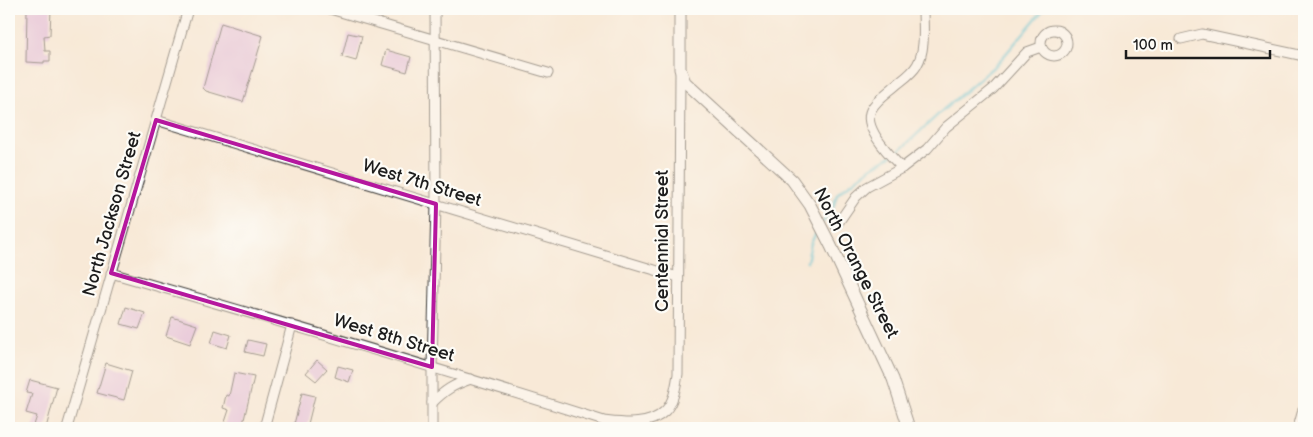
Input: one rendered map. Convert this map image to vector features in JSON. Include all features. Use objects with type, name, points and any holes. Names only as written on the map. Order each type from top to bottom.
[{"type":"street","name":"North Jackson Street","points":[[69,427],[111,273],[188,9]]},
{"type":"street","points":[[330,9],[548,73]]},
{"type":"street","points":[[432,428],[436,204],[434,9]]},
{"type":"street","points":[[680,9],[680,69]]},
{"type":"street","points":[[902,168],[883,147],[873,131],[869,122],[870,111],[878,100],[916,67],[921,57],[923,9]]},
{"type":"street","points":[[1181,39],[1202,34],[1304,56]]},
{"type":"street","points":[[836,226],[856,197],[866,187],[902,168],[927,149],[946,127],[993,89],[1027,52],[1041,47]]},
{"type":"street","name":"Centennial Street","points":[[665,411],[674,394],[678,374],[680,69]]},
{"type":"street","name":"North Orange Street","points":[[680,69],[685,82],[792,180],[810,205],[893,379],[909,428]]},
{"type":"street","name":"West 7th Street","points":[[156,120],[678,277]]},
{"type":"street","name":"West 8th Street","points":[[111,273],[292,325],[604,420],[624,424],[648,421],[665,411]]},
{"type":"street","points":[[264,428],[292,325]]},
{"type":"street","points":[[432,404],[447,389],[455,384],[472,379]]},
{"type":"street","points":[[1299,428],[1304,410]]},
{"type":"highlighted area","points":[[156,120],[436,204],[432,367],[111,273]]},
{"type":"building","points":[[27,9],[51,9],[50,35],[44,36],[45,51],[50,51],[50,61],[44,61],[44,63],[26,62]]},
{"type":"building","points":[[221,23],[263,36],[243,102],[206,91],[203,88]]},
{"type":"building","points":[[348,33],[362,36],[356,61],[342,57]]},
{"type":"building","points":[[386,50],[411,57],[407,72],[382,65]]},
{"type":"building","points":[[126,307],[145,313],[139,329],[121,324]]},
{"type":"building","points":[[172,317],[197,325],[190,344],[166,336]]},
{"type":"building","points":[[215,330],[231,335],[227,348],[211,343]]},
{"type":"building","points":[[248,340],[266,344],[263,356],[245,352]]},
{"type":"building","points":[[317,360],[327,369],[316,381],[306,373]]},
{"type":"building","points":[[106,363],[132,371],[124,400],[97,393]]},
{"type":"building","points":[[338,366],[353,370],[349,382],[335,377]]},
{"type":"building","points":[[234,373],[254,377],[242,428],[223,428],[229,410],[223,408],[226,395],[229,396]]},
{"type":"building","points":[[30,380],[57,387],[46,428],[33,428],[37,416],[26,413],[32,394],[26,393]]},
{"type":"building","points":[[302,393],[315,396],[307,428],[293,428]]},
{"type":"waterway","points":[[823,222],[833,208],[837,194],[872,167],[898,152],[998,63],[1044,9]]},
{"type":"waterway","points":[[807,262],[811,243],[819,227]]}]
